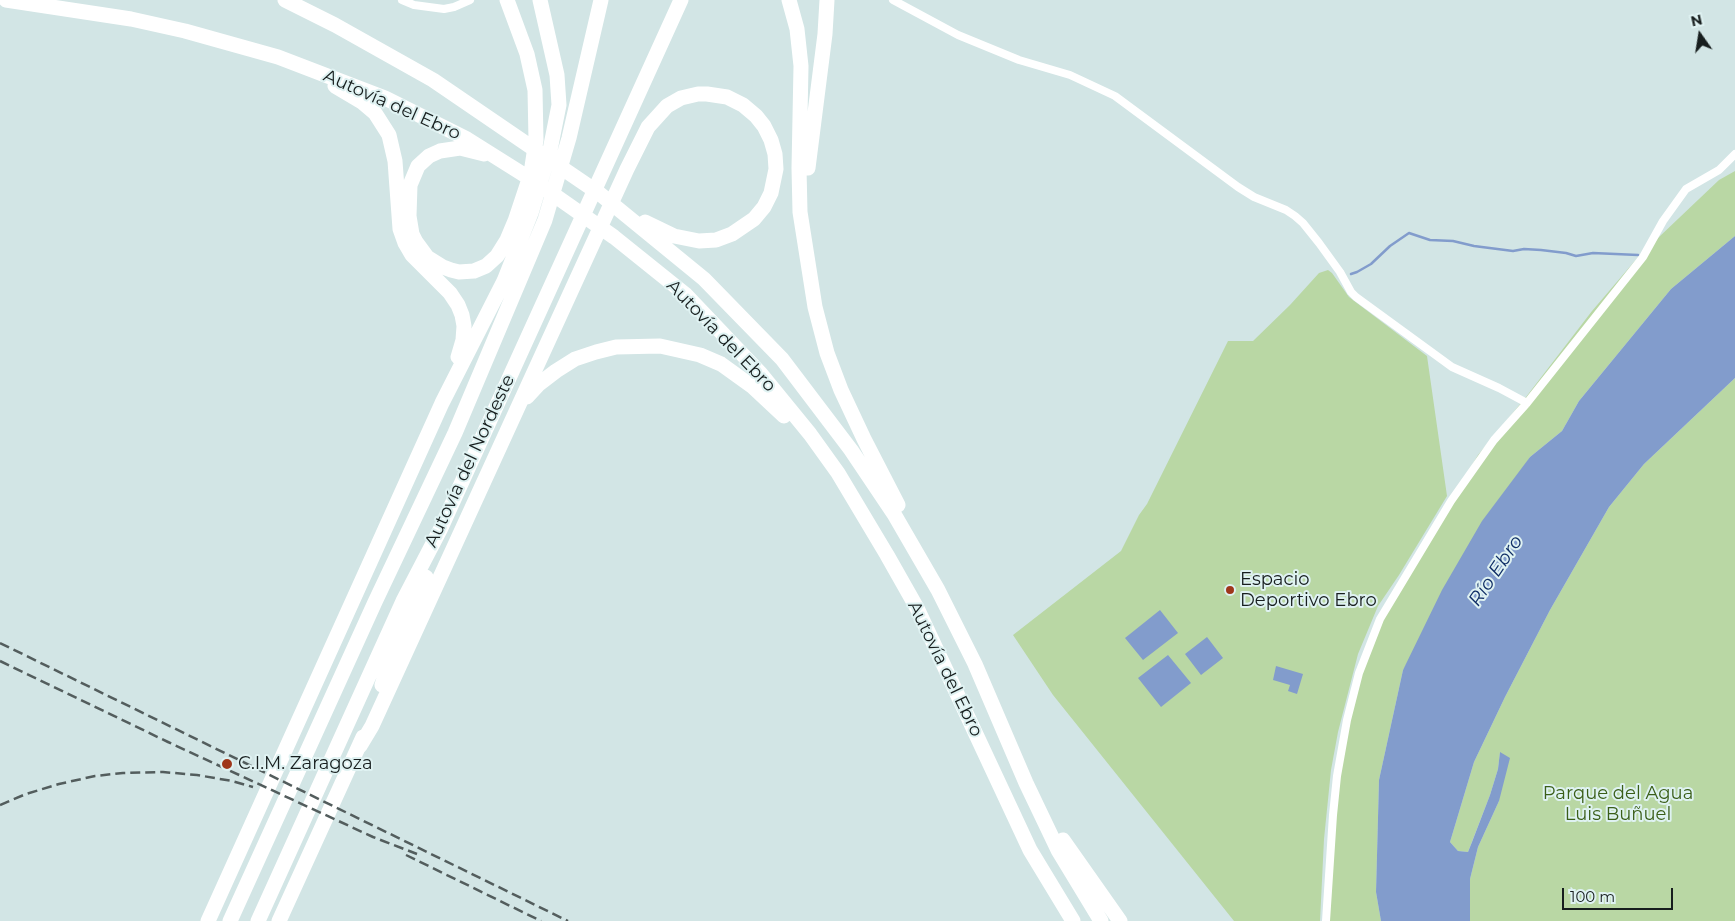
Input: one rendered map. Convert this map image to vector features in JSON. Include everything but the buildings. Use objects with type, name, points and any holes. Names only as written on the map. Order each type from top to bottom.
[{"type":"highway","name":"Autovía del Ebro","points":[[6,0],[131,20],[185,31],[260,52],[314,70],[385,98],[429,119],[496,156],[593,221],[685,294],[761,374],[810,434],[838,473],[917,608],[1030,850],[1073,921]]},
{"type":"highway","name":"Autovía del Ebro","points":[[285,0],[335,25],[433,80],[600,194],[704,279],[782,360],[851,450],[894,514],[938,590],[975,664],[1026,783],[1058,850],[1101,921]]},
{"type":"highway","points":[[208,921],[442,403],[504,281],[527,208],[537,126],[532,72],[507,0]]},
{"type":"highway","points":[[496,156],[454,148],[440,151],[423,161],[415,172],[408,193],[410,224],[416,242],[427,257],[442,267],[459,272],[480,269],[492,262],[502,250],[527,208],[543,176],[556,127],[559,105],[557,75],[540,0]]},
{"type":"highway","name":"Autovía del Nordeste","points":[[230,921],[455,433],[545,220],[569,138],[601,0]]},
{"type":"highway","name":"Autovía del Nordeste","points":[[258,921],[403,601],[440,528],[681,0]]},
{"type":"highway","points":[[789,0],[797,29],[801,66],[799,186],[801,226],[818,323],[838,384],[864,439],[942,588],[975,664]]},
{"type":"highway","points":[[804,245],[807,178],[825,34],[827,0]]},
{"type":"highway","points":[[314,70],[320,78],[362,102],[383,124],[389,135],[394,154],[400,229],[404,243],[421,266],[450,293],[462,314],[464,326],[463,340],[442,403]]},
{"type":"highway","points":[[360,746],[372,726],[589,254],[627,169],[648,127],[660,112],[674,101],[698,94],[727,97],[735,100],[750,110],[768,133],[776,162],[775,177],[771,193],[764,208],[741,230],[724,238],[707,241],[691,240],[674,236],[649,224],[588,182],[505,128]]},
{"type":"highway","points":[[516,410],[539,384],[556,370],[596,352],[616,347],[660,346],[700,355],[738,375],[770,401],[800,434],[855,502]]},
{"type":"highway","points":[[348,613],[376,566],[420,506]]},
{"type":"highway","points":[[279,921],[360,746],[376,705],[390,657],[438,549],[440,528]]},
{"type":"highway","points":[[997,715],[1066,845],[1120,921]]},
{"type":"highway","points":[[1030,850],[1034,868],[1062,921]]},
{"type":"street","points":[[402,0],[444,9],[470,0]]},
{"type":"street","points":[[893,0],[966,39],[1019,60],[1070,75],[1115,96],[1238,187],[1254,197],[1286,210],[1295,216],[1319,243],[1356,297],[1452,367],[1527,403]]},
{"type":"street","points":[[1326,921],[1332,815],[1347,720],[1359,673],[1380,619],[1451,501],[1494,440],[1527,403],[1643,257],[1663,221],[1686,189],[1719,170],[1735,154]]},
{"type":"green space","points":[[1735,171],[1735,236],[1671,289],[1579,401],[1562,431],[1530,457],[1403,670],[1379,780],[1376,892],[1381,921],[1327,921],[1328,870],[1347,720],[1380,619],[1478,455],[1526,397],[1592,311],[1639,256],[1719,180]]},
{"type":"green space","name":"Espacio Deportivo Ebro","points":[[1328,270],[1349,297],[1427,356],[1447,496],[1378,606],[1358,654],[1338,732],[1331,770],[1324,839],[1320,921],[1234,921],[1053,695],[1013,635],[1121,551],[1139,515],[1147,504],[1228,341],[1253,341],[1319,273]]},
{"type":"green space","name":"Parque del Agua Luis Buñuel","points":[[1735,378],[1735,921],[1470,921],[1470,879],[1478,847],[1499,801],[1500,752],[1498,769],[1490,795],[1468,852],[1458,851],[1450,842],[1474,762],[1505,697],[1550,610],[1609,507],[1644,464]]},
{"type":"water","name":"Río Ebro","points":[[1735,236],[1735,378],[1644,464],[1609,507],[1550,610],[1474,762],[1450,842],[1458,851],[1468,852],[1490,795],[1498,769],[1500,752],[1510,758],[1499,801],[1478,847],[1470,879],[1470,921],[1381,921],[1376,892],[1379,780],[1403,670],[1442,590],[1482,521],[1530,457],[1562,431],[1579,401],[1671,289]]},
{"type":"water","points":[[1160,610],[1178,633],[1143,660],[1125,638]]},
{"type":"water","points":[[1207,637],[1223,658],[1201,675],[1185,654]]},
{"type":"water","points":[[1168,655],[1191,683],[1161,707],[1138,678]]},
{"type":"water","points":[[1276,666],[1303,674],[1297,694],[1288,691],[1290,685],[1273,680]]},
{"type":"waterway","points":[[1351,274],[1371,264],[1390,246],[1409,233],[1430,240],[1453,241],[1513,251],[1524,249],[1541,250],[1576,256],[1593,253],[1638,255]]},
{"type":"railway","points":[[0,643],[568,921]]},
{"type":"railway","points":[[0,661],[168,742],[373,837],[417,854]]},
{"type":"railway","points":[[0,805],[26,794],[59,784],[95,776],[123,773],[163,772],[197,775],[253,787]]},
{"type":"railway","points":[[406,855],[541,921]]},
{"type":"place","name":"Espacio Deportivo Ebro","points":[[1230,590]]},
{"type":"place","name":"C.I.M. Zaragoza","points":[[227,764]]}]
